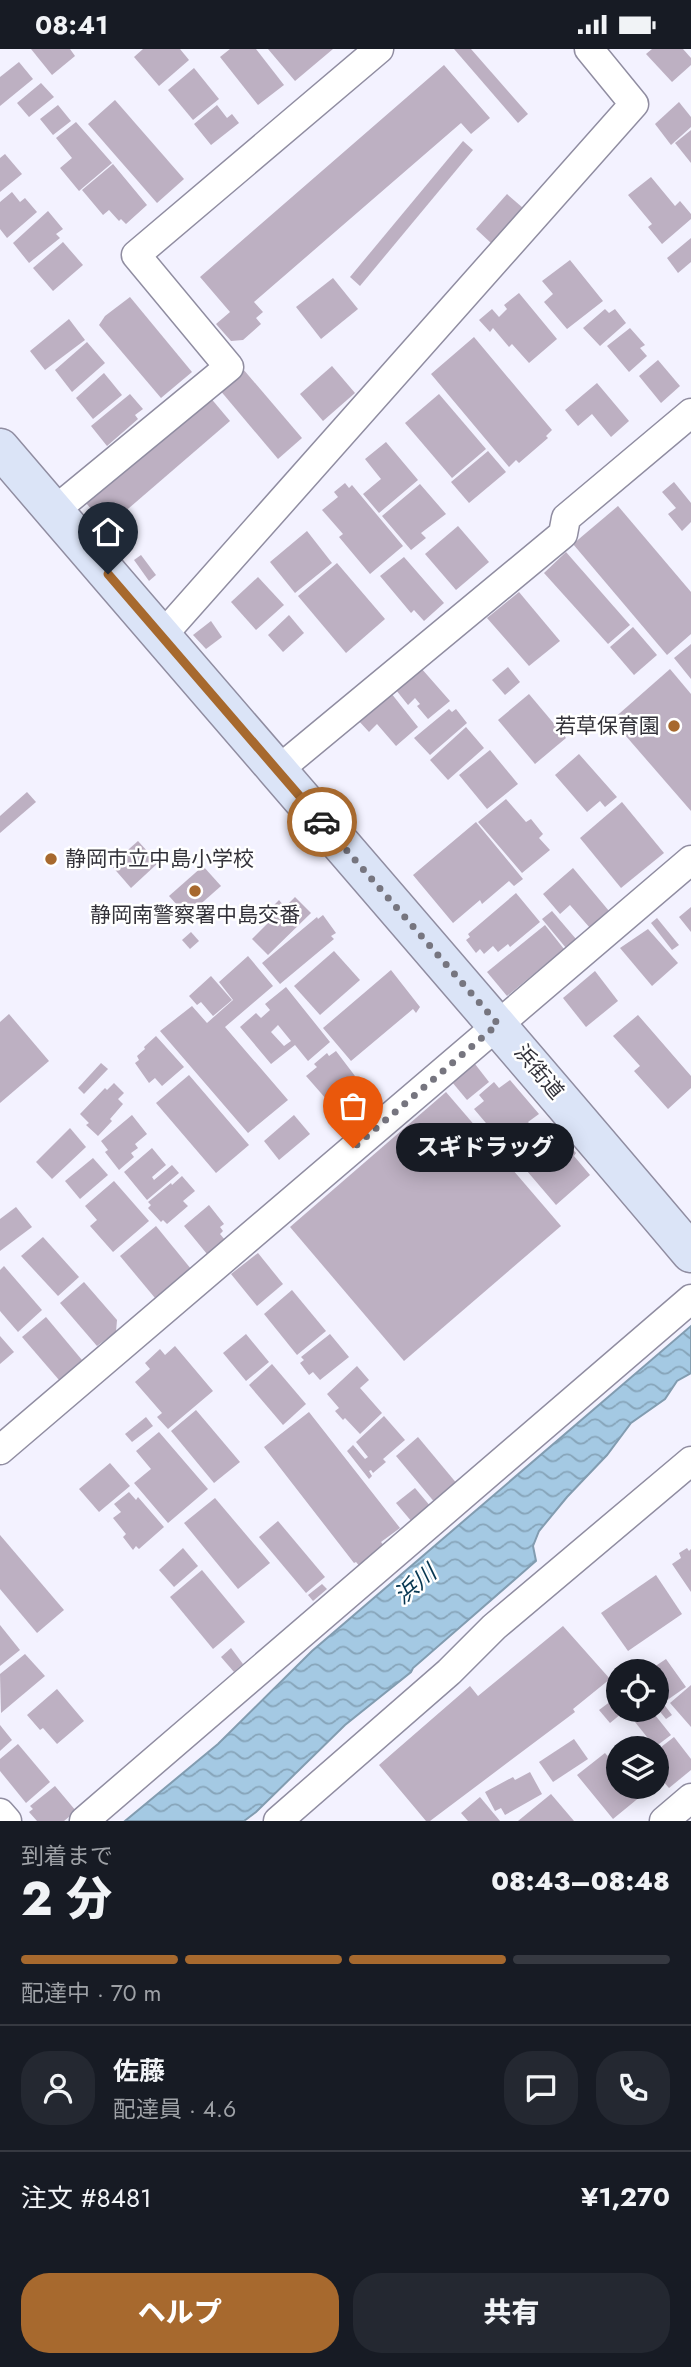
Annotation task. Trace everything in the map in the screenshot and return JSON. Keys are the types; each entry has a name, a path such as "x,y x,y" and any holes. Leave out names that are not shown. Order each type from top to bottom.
{"street":[{"path":"54,511 229,367 136,255 379,49"},
{"path":"161,637 634,104 589,49"},
{"path":"277,771 563,534 566,518 691,413"},
{"name":"浜街道","path":"0,448 498,1024 691,1253"},
{"path":"0,1450 691,860"},
{"path":"84,1821 691,1299"},
{"path":"278,1821 449,1672 494,1627 691,1461"},
{"path":"664,1821 691,1798"},
{"path":"0,1813 7,1821"}],"water":[{"name":"浜川","path":"691,1326 691,1373 677,1381 665,1399 631,1423 607,1455 567,1497 539,1531 533,1546 536,1561 411,1672 345,1725 256,1812 244,1821 125,1821 218,1744 312,1651"}],"building":[{"path":"31,49 70,49 75,56 52,75"},
{"path":"143,49 180,49 189,60 159,86 134,57"},
{"path":"230,49 256,49 284,85 258,105 220,57"},
{"path":"268,49 333,49 295,81"},
{"path":"454,49 471,49 528,114 518,123"},
{"path":"652,49 683,49 691,58 691,65 672,82 646,54"},
{"path":"19,62 33,79 0,106 0,77"},
{"path":"444,65 490,118 471,134 461,123 254,302 263,312 256,318 261,324 243,340 231,341 216,324 230,312 200,277"},
{"path":"194,68 219,99 193,120 168,90"},
{"path":"41,83 54,97 29,117 17,103"},
{"path":"115,100 184,179 157,203 88,124"},
{"path":"679,102 691,117 691,127 671,145 655,124"},
{"path":"58,105 71,121 53,135 40,119"},
{"path":"217,105 227,118 232,114 239,123 211,145 194,124"},
{"path":"76,122 112,163 79,191 60,168 72,158 56,138"},
{"path":"691,130 691,163 675,143"},
{"path":"463,141 473,150 360,286 350,277"},
{"path":"5,154 22,174 0,192 0,158"},
{"path":"113,164 147,205 126,224 121,219 119,221 109,210 103,215 82,190"},
{"path":"651,177 675,206 680,201 691,214 691,219 662,244 648,227 652,224 628,195"},
{"path":"12,192 20,202 25,198 37,212 7,238 0,229 0,202"},
{"path":"507,194 523,208 491,243 476,229"},
{"path":"48,211 63,229 56,234 60,238 29,263 13,243"},
{"path":"691,238 691,262 678,273 667,258"},
{"path":"63,242 83,265 53,291 33,268"},
{"path":"570,260 603,301 567,329 544,302 553,294 542,281"},
{"path":"333,278 358,309 321,339 296,307"},
{"path":"519,293 557,339 529,363 512,344 509,347 493,328 490,332 479,320 492,309 499,317 507,309 504,305"},
{"path":"130,297 192,372 161,398 99,325 105,316"},
{"path":"605,309 609,313 615,309 626,323 600,346 583,328"},
{"path":"69,319 85,340 45,370 30,351"},
{"path":"630,328 645,345 640,348 647,356 629,372 607,346"},
{"path":"474,337 552,430 546,436 548,438 519,463 516,460 509,467 431,374"},
{"path":"87,342 105,363 72,392 55,370"},
{"path":"658,360 680,386 661,403 639,376"},
{"path":"332,366 355,393 323,421 300,394"},
{"path":"243,369 302,438 278,459 219,389"},
{"path":"104,373 122,395 93,419 76,398"},
{"path":"597,383 629,421 611,437 592,414 578,426 565,410"},
{"path":"130,394 143,409 135,415 138,419 107,446 91,426"},
{"path":"439,394 486,449 452,478 405,423"},
{"path":"209,396 230,421 107,527 86,503"},
{"path":"386,442 418,480 379,513 363,494 381,479 365,459"},
{"path":"488,451 506,472 469,503 451,482"},
{"path":"674,482 691,503 691,522 682,531 668,514 676,508 662,492"},
{"path":"345,483 349,488 352,485 403,546 370,574 339,537 343,534 322,510 338,497 334,492"},
{"path":"420,484 446,514 421,533 426,538 411,550 382,516"},
{"path":"618,506 691,592 691,634 667,655 573,544"},
{"path":"458,526 489,562 456,590 425,554"},
{"path":"307,531 332,563 295,593 270,562"},
{"path":"566,552 630,625 608,644 544,573"},
{"path":"141,555 156,575 149,581 134,560"},
{"path":"404,557 444,603 424,621 414,610 411,613 380,576"},
{"path":"337,563 385,619 346,653 298,596"},
{"path":"258,577 284,605 256,630 231,602"},
{"path":"519,592 560,641 529,666 487,618"},
{"path":"289,615 304,633 283,652 268,635"},
{"path":"211,621 222,637 206,649 193,635"},
{"path":"633,627 657,655 634,675 610,647"},
{"path":"691,644 691,679 674,658"},
{"path":"508,667 520,682 505,695 492,680"},
{"path":"421,668 450,701 428,719 417,706 420,704 415,698 408,705 396,690"},
{"path":"670,669 691,694 691,811 612,720"},
{"path":"391,693 418,727 396,746 377,724 369,732 358,720"},
{"path":"529,694 566,738 535,764 498,720"},
{"path":"449,709 452,712 456,709 467,723 430,755 414,738"},
{"path":"466,727 484,748 448,780 430,760"},
{"path":"490,750 518,784 487,809 459,775"},
{"path":"579,754 617,797 605,807 600,801 587,812 555,775"},
{"path":"27,792 36,802 0,833 0,816"},
{"path":"506,799 526,822 531,819 543,834 539,838 550,850 522,873 478,822"},
{"path":"622,802 664,853 621,888 580,838"},
{"path":"476,822 523,879 514,886 509,881 482,904 480,900 453,923 413,875"},
{"path":"138,841 158,863 131,888 111,865"},
{"name":"静岡南警察署中島交番","path":"203,866 221,886 187,916 169,896"},
{"path":"573,868 609,911 590,928 570,905 560,914 543,894"},
{"path":"516,893 540,922 510,947 508,944 498,952 493,946 484,954 480,949 476,953 466,940 470,937 468,934"},
{"path":"295,897 311,913 268,955 252,939 274,917 267,912 279,900 285,907"},
{"path":"691,907 691,932 679,917"},
{"path":"552,911 576,939 566,948 542,919"},
{"path":"323,915 336,933 331,936 334,939 280,984 262,963 317,917 318,919"},
{"path":"657,918 679,945 672,950 651,923"},
{"path":"545,925 564,949 507,996 487,972"},
{"path":"648,929 678,963 652,986 620,948"},
{"path":"191,932 199,941 190,949 182,940"},
{"path":"334,951 360,980 320,1015 294,986"},
{"path":"248,956 273,986 225,1027 288,1100 248,1133 160,1031 192,1006 207,1023 233,1000 219,982"},
{"path":"391,970 420,1007 416,1013 413,1009 351,1061 323,1028"},
{"path":"595,971 618,1001 586,1027 563,998"},
{"path":"211,976 232,1000 213,1016 201,1002 197,1005 189,996"},
{"path":"286,987 330,1042 308,1061 295,1045 271,1064 240,1027 256,1013 261,1018 270,1010 265,1004","holes":["278,1025 291,1041 284,1046 271,1032"]},
{"path":"9,1014 49,1061 0,1103 0,1022"},
{"path":"638,1015 691,1076 691,1088 668,1109 634,1071 640,1066 613,1036"},
{"path":"156,1036 184,1067 162,1086 155,1078 149,1083 135,1063 144,1047"},
{"path":"336,1051 355,1076 350,1080 353,1084 355,1086 360,1082 381,1106 351,1131 331,1106 344,1095 339,1090 327,1100 306,1076 317,1067 314,1064 327,1053 329,1056"},
{"path":"101,1063 108,1069 84,1094 78,1088"},
{"path":"475,1064 489,1082 467,1100 452,1082"},
{"path":"189,1075 249,1145 216,1173 156,1103"},
{"path":"510,1080 539,1114 528,1122 540,1135 540,1140 554,1128 576,1153 574,1156 590,1175 556,1205 474,1109 484,1101 479,1095 494,1082 499,1088"},
{"path":"114,1083 124,1093 118,1099 123,1104 98,1136 86,1125 89,1123 80,1114 105,1088 107,1090"},
{"path":"446,1092 561,1226 404,1361 290,1227"},
{"path":"132,1115 147,1134 135,1144 138,1148 131,1153 134,1157 119,1170 105,1152 108,1150 101,1141"},
{"path":"294,1115 310,1134 279,1160 264,1141"},
{"path":"70,1128 86,1147 52,1179 36,1162"},
{"path":"152,1148 166,1165 152,1177 154,1180 172,1165 179,1173 147,1200 124,1172"},
{"path":"93,1158 108,1175 80,1199 65,1181"},
{"path":"182,1176 195,1191 183,1201 188,1206 167,1224 163,1220 161,1222 148,1208 151,1205 148,1202"},
{"path":"114,1181 149,1221 113,1252 90,1226 97,1220 85,1206"},
{"path":"209,1205 224,1224 220,1227 223,1231 220,1234 225,1240 207,1254 184,1226"},
{"path":"16,1207 32,1227 0,1251 0,1219"},
{"path":"156,1226 191,1269 155,1298 120,1256"},
{"path":"43,1237 79,1277 58,1296 21,1256"},
{"path":"258,1253 283,1284 257,1306 231,1274"},
{"path":"4,1266 42,1310 18,1332 0,1311 0,1270"},
{"path":"84,1282 117,1320 116,1332 97,1346 60,1303"},
{"path":"292,1290 326,1331 297,1355 264,1314"},
{"path":"46,1317 82,1360 59,1380 22,1337"},
{"path":"246,1334 269,1362 246,1381 223,1353"},
{"path":"330,1334 349,1357 320,1380 313,1372 309,1375 300,1363 304,1360 301,1357"},
{"path":"0,1336 14,1352 0,1364"},
{"path":"175,1346 213,1391 168,1429 157,1417 162,1413 135,1382 150,1369 145,1363 160,1349 165,1355"},
{"path":"272,1364 306,1404 283,1425 249,1385"},
{"path":"357,1366 369,1380 360,1388 382,1413 360,1434 335,1411 339,1408 327,1394"},
{"path":"196,1410 240,1462 214,1483 171,1431"},
{"path":"309,1412 400,1528 381,1542 386,1548 361,1568 354,1563 264,1447"},
{"path":"384,1416 405,1440 383,1459 386,1462 373,1473 369,1471 372,1476 369,1479 347,1451 353,1445 365,1459 368,1457 356,1442"},
{"path":"146,1417 153,1426 132,1442 125,1434"},
{"path":"159,1432 208,1489 168,1523 134,1483 151,1469 136,1451"},
{"path":"418,1437 458,1485 436,1504 396,1456"},
{"path":"110,1463 130,1486 99,1512 79,1489"},
{"path":"415,1488 431,1507 412,1522 396,1503"},
{"path":"129,1492 136,1500 138,1497 164,1527 139,1549 136,1546 133,1550 123,1537 126,1534 113,1518 121,1512 114,1504"},
{"path":"215,1498 270,1563 238,1589 184,1523"},
{"path":"278,1521 325,1577 306,1593 259,1537"},
{"path":"0,1535 64,1610 37,1633 0,1589"},
{"path":"183,1548 198,1566 174,1587 159,1570"},
{"path":"687,1548 689,1551 691,1549 691,1592 672,1564 681,1558 679,1553"},
{"path":"202,1570 245,1622 213,1649 170,1597"},
{"path":"656,1575 682,1614 628,1651 601,1613"},
{"path":"322,1584 327,1589 313,1601 308,1595"},
{"path":"0,1625 20,1650 0,1666"},
{"path":"563,1626 606,1674 606,1682 573,1709 575,1712 430,1821 426,1821 379,1765 470,1686 478,1696"},
{"path":"231,1648 243,1664 234,1672 221,1657"},
{"path":"25,1654 45,1676 1,1713 0,1674"},
{"path":"669,1663 686,1687 669,1699"},
{"path":"691,1685 691,1727 670,1703"},
{"path":"57,1689 84,1721 57,1744 27,1715"},
{"path":"606,1705 606,1718 599,1710"},
{"path":"635,1722 661,1722 671,1735 669,1736 646,1736"},
{"path":"0,1725 12,1740 0,1751"},
{"path":"674,1737 691,1759 691,1770 669,1788 669,1741"},
{"path":"574,1739 588,1759 553,1782 539,1762"},
{"path":"18,1744 50,1782 26,1803 0,1771 0,1759"},
{"path":"605,1753 606,1799 637,1799 613,1819 577,1775"},
{"path":"530,1772 542,1794 505,1815 501,1808 495,1811 485,1792 513,1777 515,1780"},
{"path":"55,1786 76,1811 64,1821 37,1821 29,1812 33,1809 30,1806"},
{"path":"551,1794 574,1821 518,1821"},
{"path":"480,1797 500,1821 468,1821 461,1813"}],"way so far":[{"path":"322,822 498,1024 353,1148"}],"place":[{"name":"若草保育園","path":"674,726"},
{"name":"静岡市立中島小学校","path":"51,859"},
{"name":"静岡南警察署中島交番","path":"195,891"},
{"name":"スギドラッグ","path":"353,1148"}],"route":[{"path":"108,574 322,822"}]}
